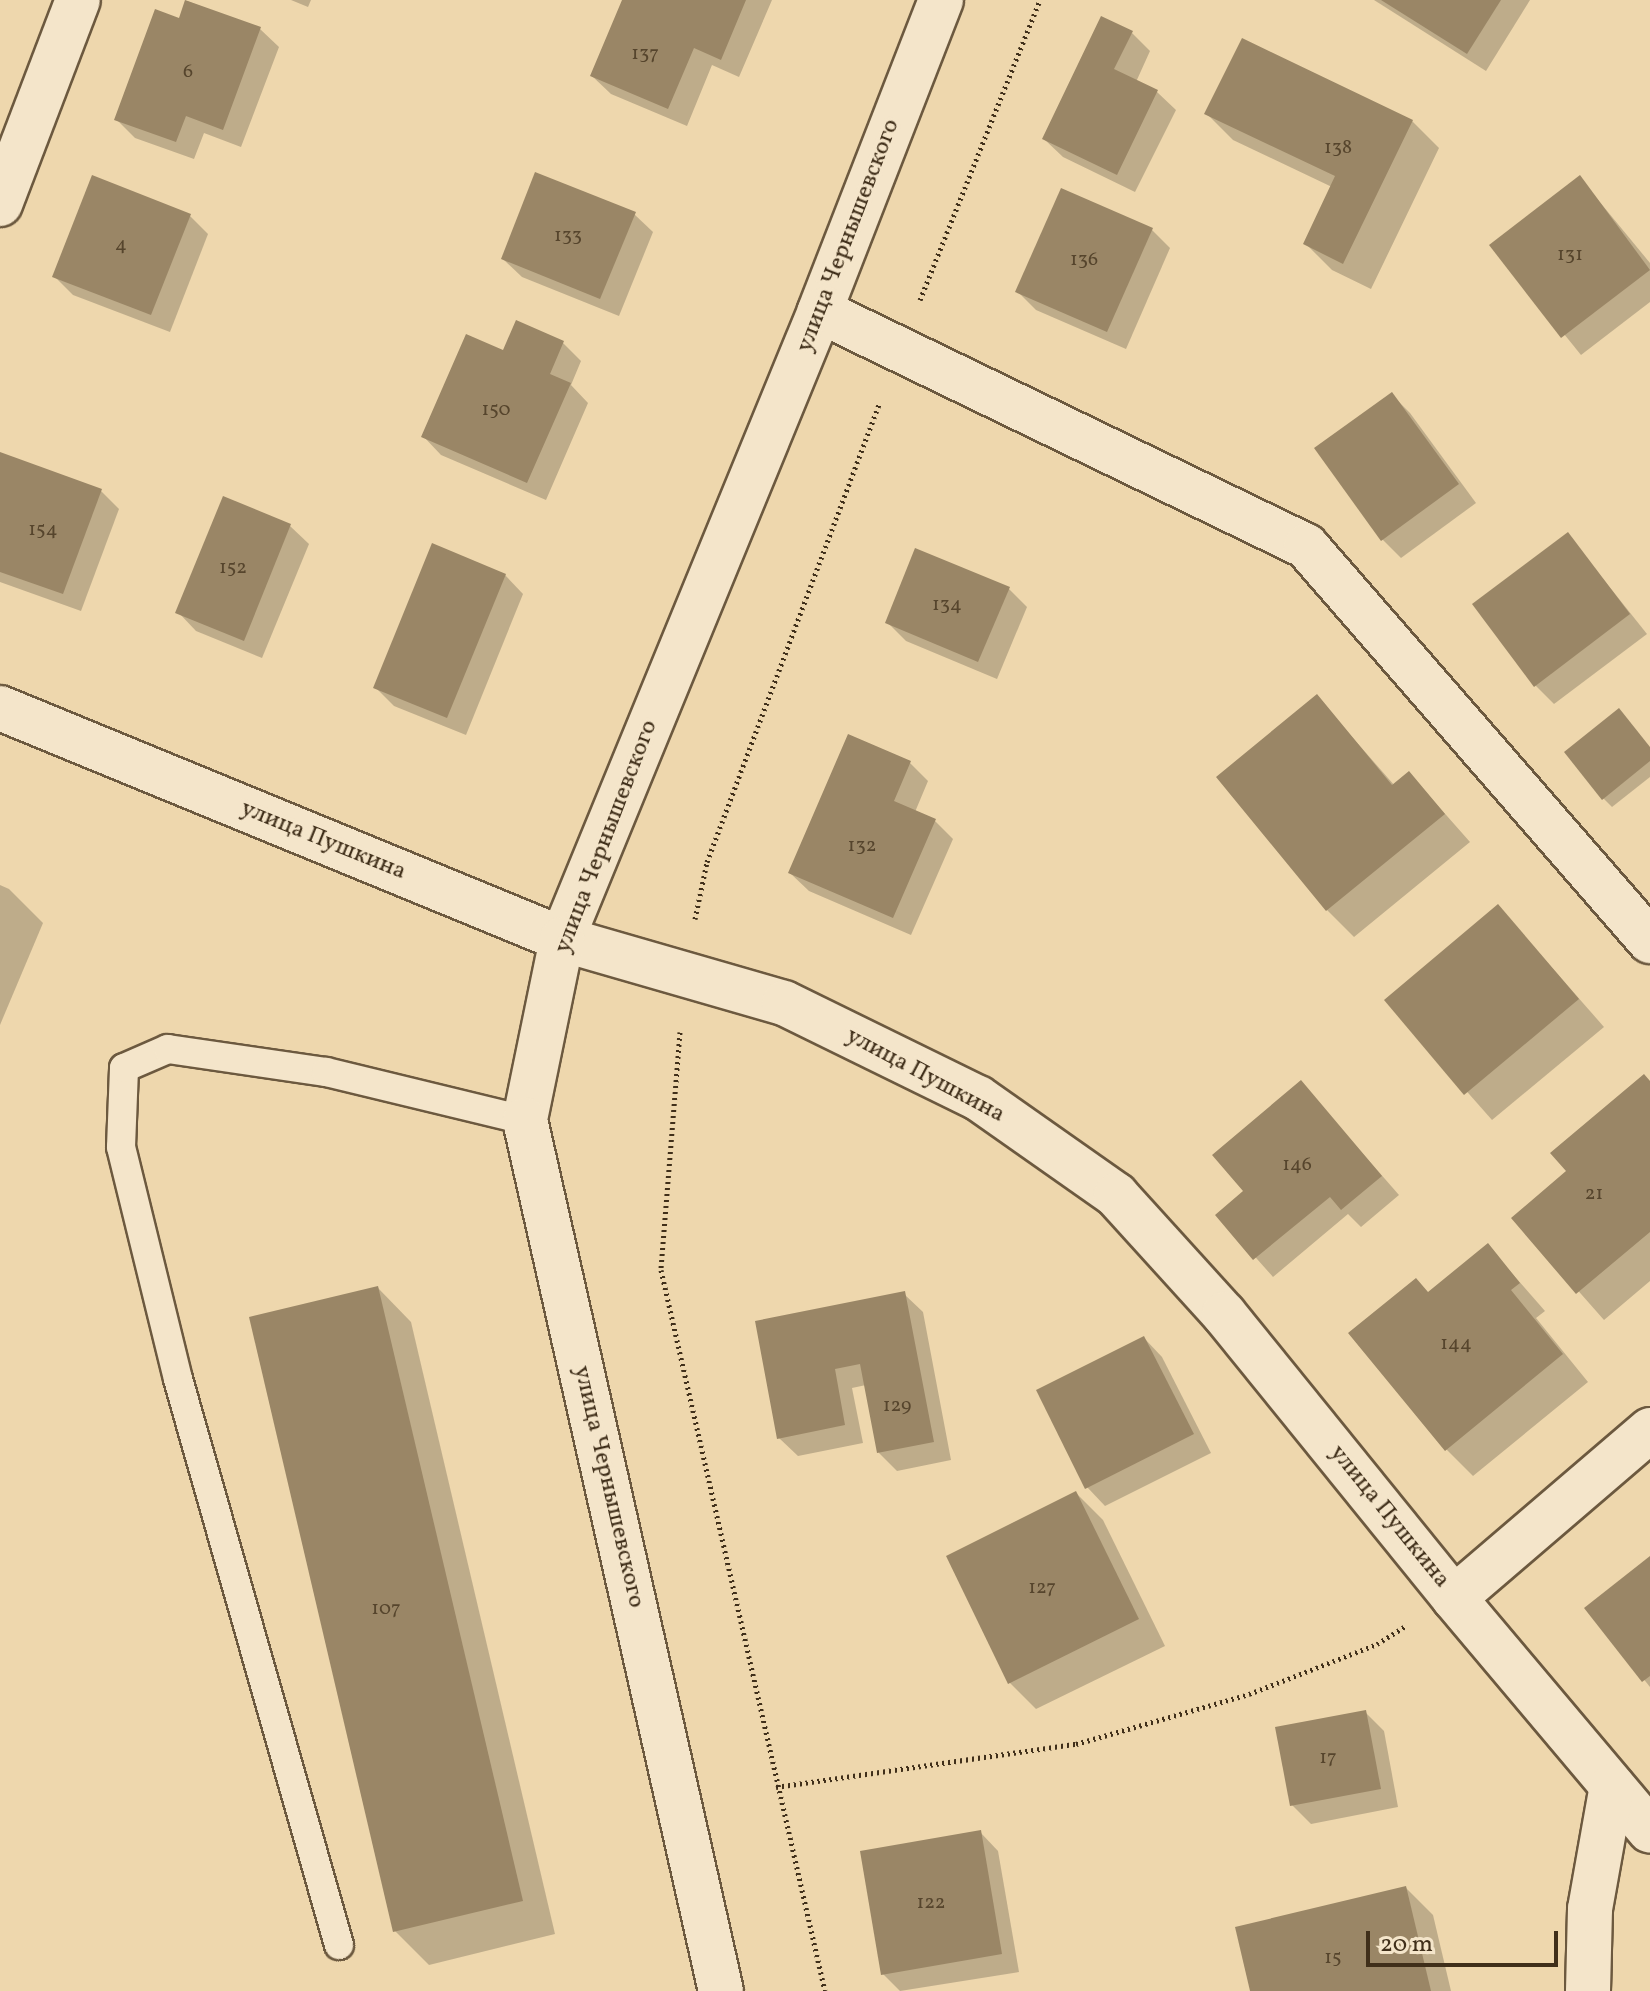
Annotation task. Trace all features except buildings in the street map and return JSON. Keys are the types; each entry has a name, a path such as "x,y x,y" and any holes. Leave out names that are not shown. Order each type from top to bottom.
{"street":[{"path":"0,204 78,0"},
{"name":"улица Чернышевского","path":"721,1991 525,1120 562,939 820,311 941,0"},
{"path":"820,311 1306,546 1650,941"},
{"name":"улица Пушкина","path":"0,708 562,939 784,1003 978,1098 1116,1195 1224,1314 1454,1598 1650,1831"},
{"path":"1454,1598 1650,1430"},
{"path":"1588,1991 1590,1909 1612,1786"}],"lane":[{"path":"339,1945 178,1379 121,1147 124,1068 168,1049 326,1072 525,1120"}],"path":[{"path":"825,1991 776,1787 661,1270 684,974 707,862 900,349 1040,0"},
{"path":"776,1787 1076,1744 1261,1690 1377,1644 1454,1598"}]}
